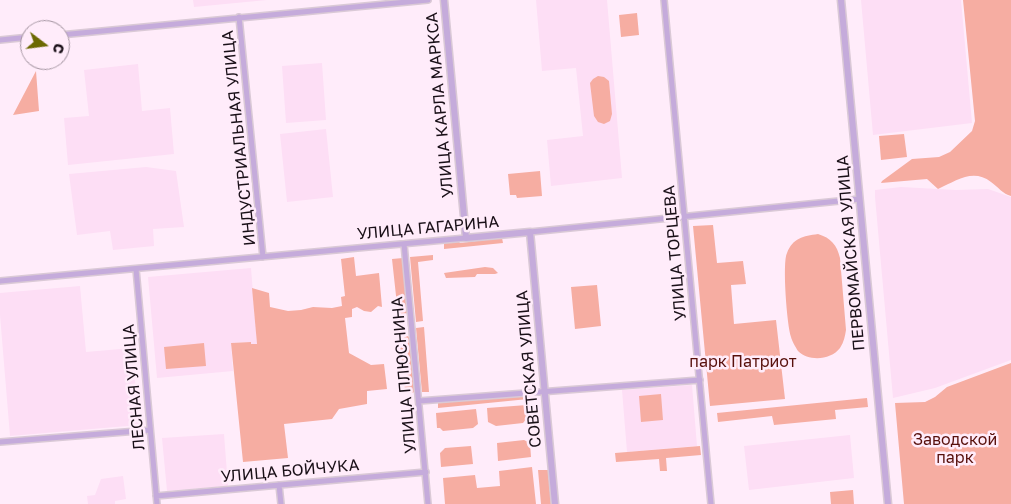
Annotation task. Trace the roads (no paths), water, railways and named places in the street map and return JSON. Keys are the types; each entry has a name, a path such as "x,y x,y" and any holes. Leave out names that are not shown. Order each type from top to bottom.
{"street":[{"path":"70,34 428,0"},
{"name":"УЛИЦА КАРЛА МАРКСА","path":"444,0 466,238"},
{"name":"УЛИЦА ТОРЦЕВА","path":"664,0 711,504"},
{"name":"ПЕРВОМАЙСКАЯ УЛИЦА","path":"841,0 888,504"},
{"name":"ИНДУСТРИАЛЬНАЯ УЛИЦА","path":"239,17 263,257"},
{"path":"0,40 20,39"},
{"name":"УЛИЦА ГАГАРИНА","path":"0,281 530,232 859,199"},
{"name":"СОВЕТСКАЯ УЛИЦА","path":"530,232 555,504"},
{"name":"УЛИЦА ПЛЮСНИНА","path":"404,244 428,504"},
{"name":"ЛЕСНАЯ УЛИЦА","path":"136,269 156,504"},
{"path":"419,401 700,380"},
{"path":"0,442 150,430"},
{"name":"УЛИЦА БОЙЧУКА","path":"156,496 426,472"},
{"path":"279,485 281,504"}],"park label":[{"name":"парк Патриот","path":"743,362"},
{"name":"Заводской парк","path":"955,449"}]}
